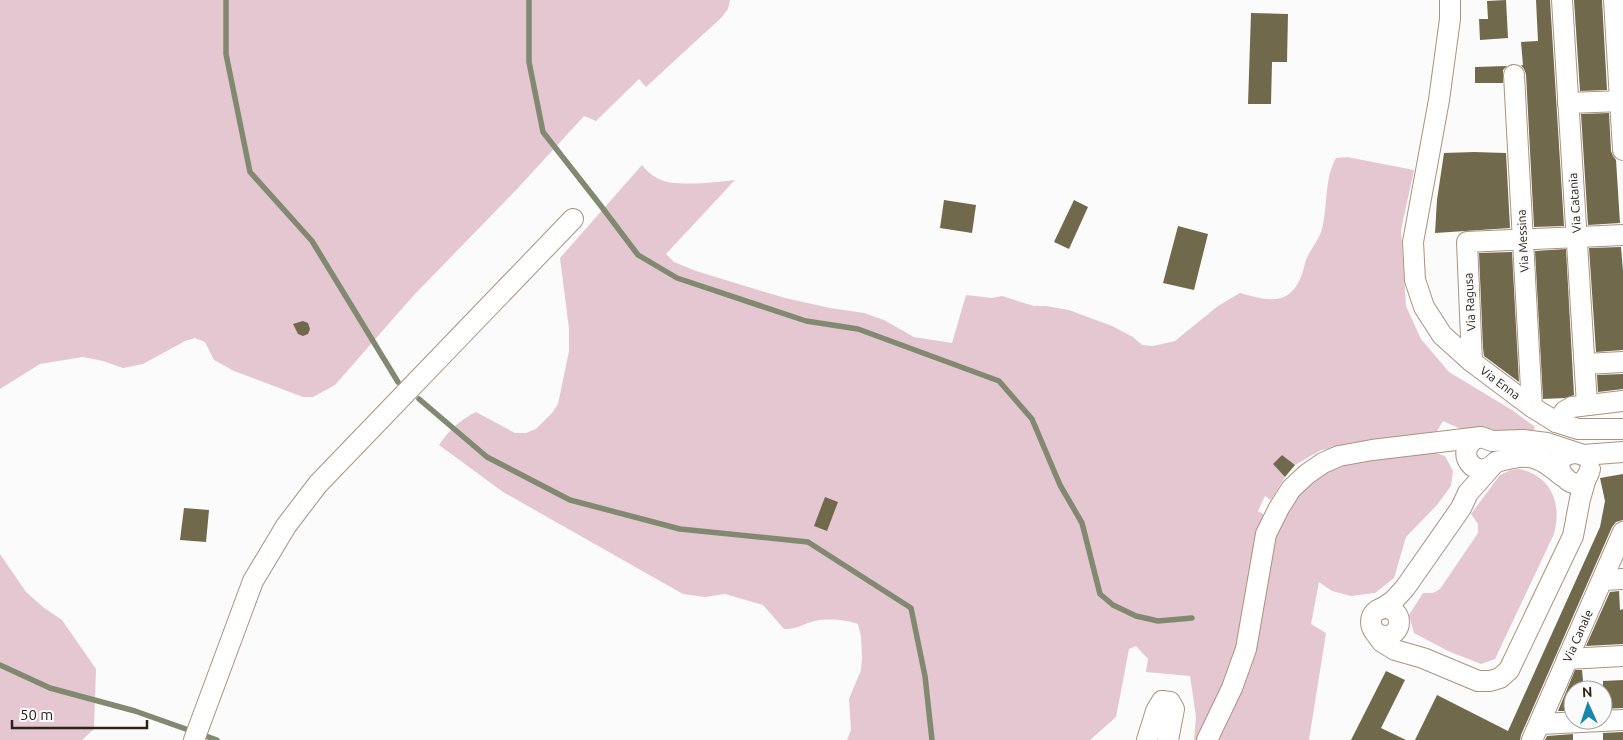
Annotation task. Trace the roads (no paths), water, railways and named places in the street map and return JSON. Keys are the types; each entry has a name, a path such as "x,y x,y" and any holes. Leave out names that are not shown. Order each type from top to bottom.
{"street":[{"name":"Via Enna","path":"1450,0 1450,19 1439,100 1413,242 1415,280 1424,307 1442,335 1472,362 1532,407 1556,422 1578,428 1623,430"},
{"name":"Via Catania","path":"1562,0 1587,405"},
{"path":"1614,0 1623,150"},
{"name":"Via Messina","path":"1514,75 1532,407"},
{"path":"1568,103 1621,101"},
{"path":"194,740 253,580 292,519 318,484 572,219"},
{"path":"1523,239 1623,235"},
{"name":"Via Ragusa","path":"1472,362 1467,242 1523,239"},
{"path":"1585,364 1623,362"},
{"path":"1556,422 1564,411 1572,407 1623,402"},
{"path":"1468,493 1470,476 1468,446 1485,440"},
{"path":"1392,618 1405,588 1461,508 1468,493 1494,464 1498,450 1485,440"},
{"path":"1207,740 1232,688 1246,649 1266,534 1291,489 1307,474 1323,463 1340,456 1372,450 1485,440 1523,440 1547,443 1577,469 1580,499 1573,536 1509,670 1500,678 1490,681 1478,681 1423,658 1395,650 1382,642 1374,631 1371,618 1376,611 1392,618 1406,641 1423,658"},
{"path":"1433,444 1446,446 1480,469 1523,455 1534,457 1547,463 1577,469 1604,464 1623,456"},
{"path":"1577,469 1623,452"},
{"name":"Via Canale","path":"1536,732 1623,532"},
{"path":"1603,580 1623,579"},
{"path":"1568,659 1623,656"},
{"path":"1148,740 1156,710 1162,701 1170,702 1174,709 1168,740"},
{"path":"1536,732 1623,720"}],"waterway":[{"path":"226,0 226,54 250,172 312,241 398,382"},
{"path":"529,0 529,62 543,132 638,255 677,278 806,321 858,329 999,381 1032,419 1060,485 1082,523 1100,594 1113,605 1136,616 1158,621 1192,618"},
{"path":"419,399 487,457 570,500 680,529 808,542 911,608 925,676 932,740"},
{"path":"0,665 50,688 135,711 217,740"}]}
